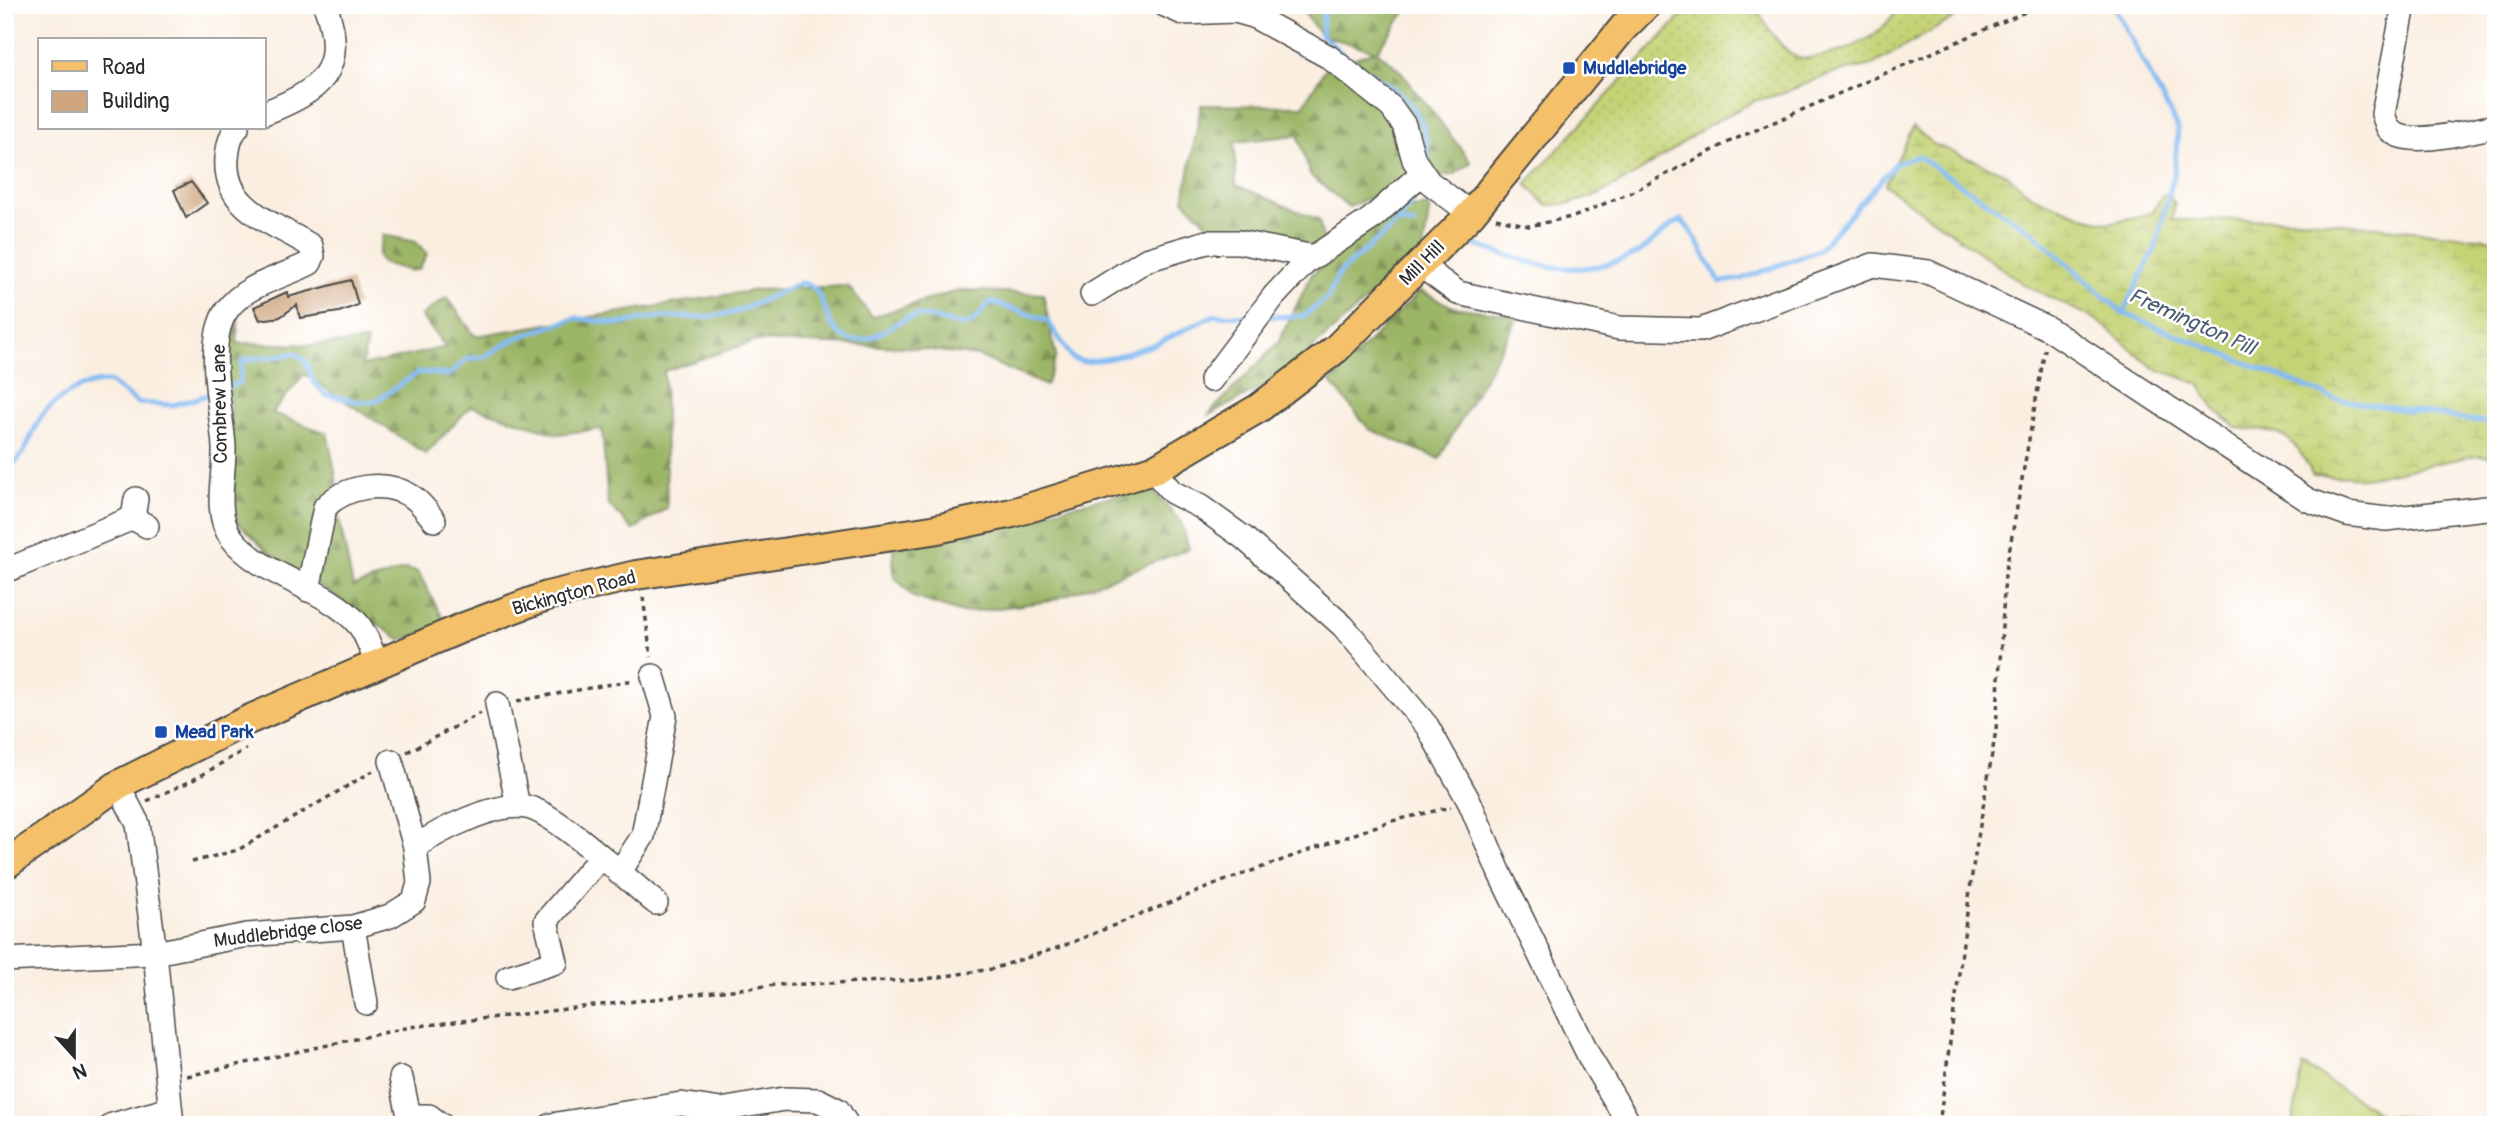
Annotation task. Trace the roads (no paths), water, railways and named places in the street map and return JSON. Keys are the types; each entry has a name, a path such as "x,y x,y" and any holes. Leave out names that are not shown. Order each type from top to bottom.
{"main road":[{"name":"Mill Hill","path":"1153,470 1259,408 1325,358 1471,214 1623,28 1646,5"},
{"name":"Bickington Road","path":"5,865 124,797 248,720 377,663 547,596 636,575 932,530 1012,513 1153,470"}],"street":[{"path":"266,112 303,96 318,86 330,71 334,44 325,5"},
{"path":"1165,5 1184,13 1235,11 1253,16 1329,57 1391,107 1404,125 1414,160 1429,182 1471,214"},
{"path":"2404,5 2383,114 2389,129 2400,136 2418,140 2496,126"},
{"name":"Combrew Lane","path":"236,130 228,147 226,174 235,196 246,208 311,246 313,256 310,263 276,276 247,292 227,310 220,327 216,362 217,400 224,447 221,486 224,521 230,536 256,558 359,625 377,663"},
{"path":"1211,380 1274,296 1314,257 1371,219 1423,173"},
{"path":"1092,294 1146,260 1213,242 1267,245 1314,257"},
{"path":"1420,265 1458,293 1619,328 1701,330 1873,265 1928,272 2049,329 2308,500 2347,514 2386,519 2496,507"},
{"path":"1153,470 1172,492 1201,507 1244,538 1343,626 1427,726 1470,803 1500,874 1591,1060 1630,1125"},
{"path":"308,590 325,507 346,491 377,486 400,490 414,497 434,520"},
{"path":"5,571 139,514"},
{"path":"619,873 643,836 665,716 653,676"},
{"path":"497,704 518,807"},
{"path":"391,761 415,847 446,827 518,807 541,811 656,902"},
{"path":"112,1125 171,1117 155,953 138,824 124,797"},
{"name":"Muddlebridge close","path":"5,960 155,953 247,935 353,927 390,916 414,901 419,883 415,847"},
{"path":"508,977 556,962 546,921 600,858"},
{"name":"Muddlebridge close","path":"353,927 366,1003"},
{"path":"401,1078 409,1116 429,1116 441,1125"},
{"path":"566,1124 681,1104 721,1110 784,1100 818,1100 838,1110 847,1125"}],"waterway":[{"path":"1324,5 1321,35 1406,100 1422,124 1428,158"},
{"path":"2113,5 2178,128 2174,175 2155,249 2123,313"},
{"name":"Fremington Pill","path":"1463,241 1529,262 1572,268 1593,267 1616,262 1639,252 1681,220 1693,234 1721,282 1742,279 1819,250 1896,163 1918,156 2032,232 2123,313 2335,399 2496,424"},
{"path":"1398,222 1413,201"},
{"path":"1267,317 1304,316 1328,297 1339,273 1398,222 1414,225"},
{"path":"224,389 240,382 242,361 294,353 305,360 314,383 326,395 361,402 376,401 419,372 449,375 467,359 484,357 516,338 576,318 620,324 654,317 707,317 737,312 800,283 815,290 832,325 845,338 864,340 916,316 969,324 991,302 1047,320 1073,359 1085,362 1111,358 1156,344 1214,315 1250,316"},
{"path":"5,469 19,459 48,409 81,387 109,382 138,403 173,405 212,394"}],"place":[{"name":"Muddlebridge","path":"1569,68"},
{"name":"Mead Park","path":"161,732"}]}
